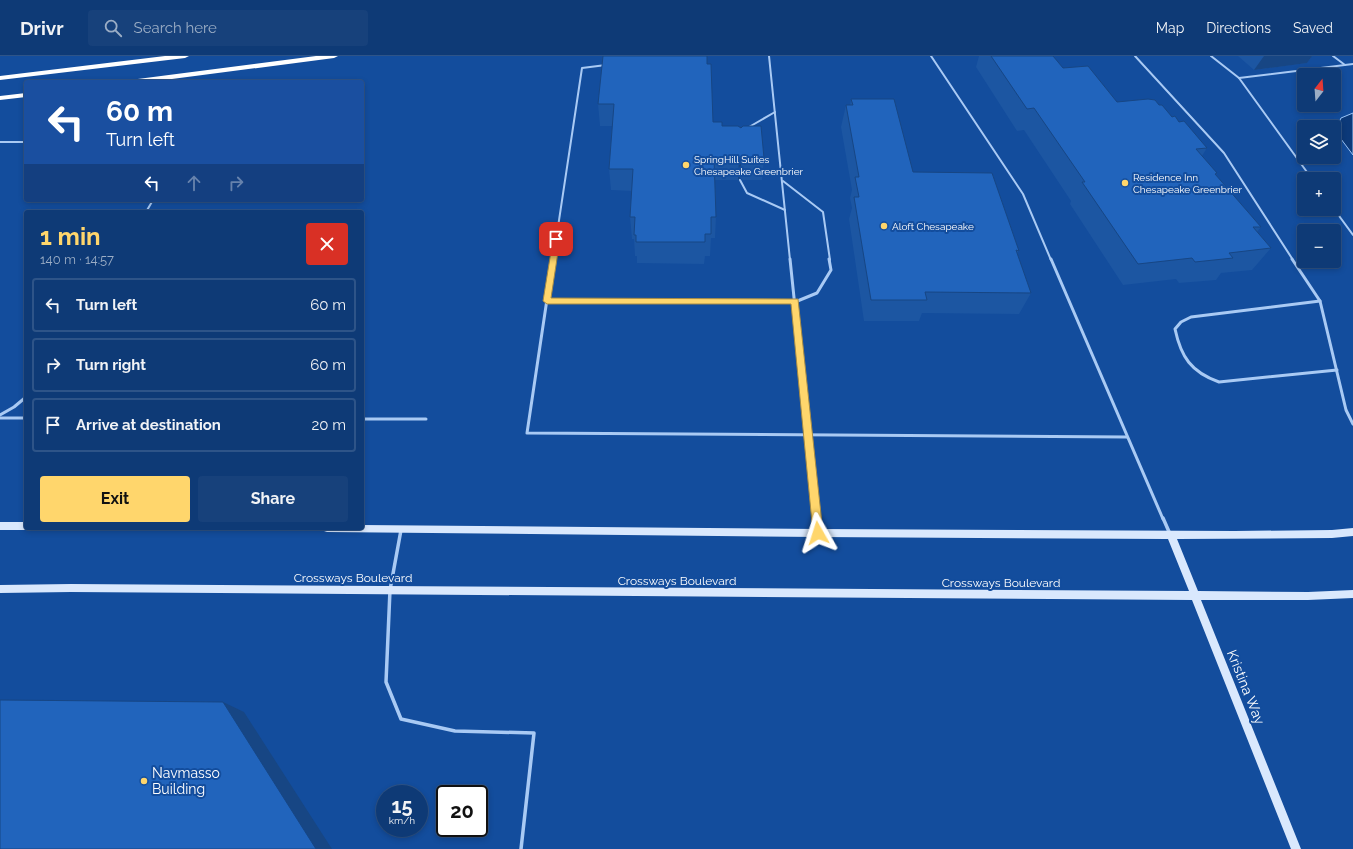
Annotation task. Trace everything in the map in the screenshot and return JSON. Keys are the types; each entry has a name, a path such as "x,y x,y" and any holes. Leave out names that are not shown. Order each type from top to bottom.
{"highway":[{"path":"0,78 184,56"},
{"path":"146,80 334,56"},
{"path":"0,98 24,95"}],"street":[{"path":"0,526 24,526"},
{"path":"364,528 1171,535 1332,534 1353,532"},
{"name":"Kristina Way","path":"1171,535 1296,849"},
{"name":"Crossways Boulevard","path":"0,589 390,590 1195,596 1308,596 1353,594"}],"lane":[{"path":"769,56 818,533"},
{"path":"931,56 1023,194 1127,437 1171,535"},
{"path":"1135,56 1224,153 1320,301 1346,410 1353,424"},
{"path":"1211,56 1240,78 1307,172"},
{"path":"1333,56 1345,65"},
{"path":"611,64 582,68 527,433 1127,437"},
{"path":"1240,78 1353,64"},
{"path":"747,128 775,112"},
{"path":"0,142 24,142"},
{"path":"740,180 747,192 785,210"},
{"path":"547,301 795,302 817,293 831,270 823,212 782,181"},
{"path":"1339,216 1353,236"},
{"path":"1320,301 1191,317 1182,322 1175,329 1178,346 1189,365 1205,377 1219,382 1336,370"},
{"path":"0,415 14,407 24,399"},
{"path":"0,418 24,418"},
{"path":"364,419 426,419"},
{"path":"401,528 390,590 386,682 401,719 455,731 534,734 521,849"}],"water":[{"path":"1353,113 1353,155 1341,139 1341,118"}],"building":[{"name":"SpringHill Suites Chesapeake Greenbrier","path":"603,56 707,56 707,64 711,64 713,122 722,122 722,126 738,126 741,128 743,126 761,126 764,158 745,158 742,156 739,158 714,158 716,217 711,217 711,234 705,234 705,242 636,242 636,235 634,235 635,217 630,217 633,169 609,169 614,104 598,104"},
{"name":"Residence Inn Chesapeake Greenbrier","path":"991,56 1053,56 1063,68 1088,66 1117,102 1148,99 1155,100 1159,105 1162,105 1172,117 1175,116 1179,122 1184,121 1207,148 1196,149 1217,173 1215,174 1261,227 1253,227 1271,248 1229,253 1233,258 1195,262 1192,258 1138,264 1082,182 1085,182 1034,108 1027,109"},
{"name":"Aloft Chesapeake","path":"851,99 894,99 913,172 992,173 1019,251 1016,250 1031,293 925,292 927,300 871,300 854,197 859,197 855,177 859,177 846,105 853,105"},
{"name":"Navmasso Building","path":"0,700 223,702 316,849 0,849"}],"place":[{"name":"SpringHill Suites Chesapeake Greenbrier","path":"686,165"},
{"name":"Residence Inn Chesapeake Greenbrier","path":"1125,183"},
{"name":"Aloft Chesapeake","path":"884,226"},
{"name":"Navmasso Building","path":"144,781"}],"route":[{"path":"556,239 547,301 795,302 818,533"}]}
